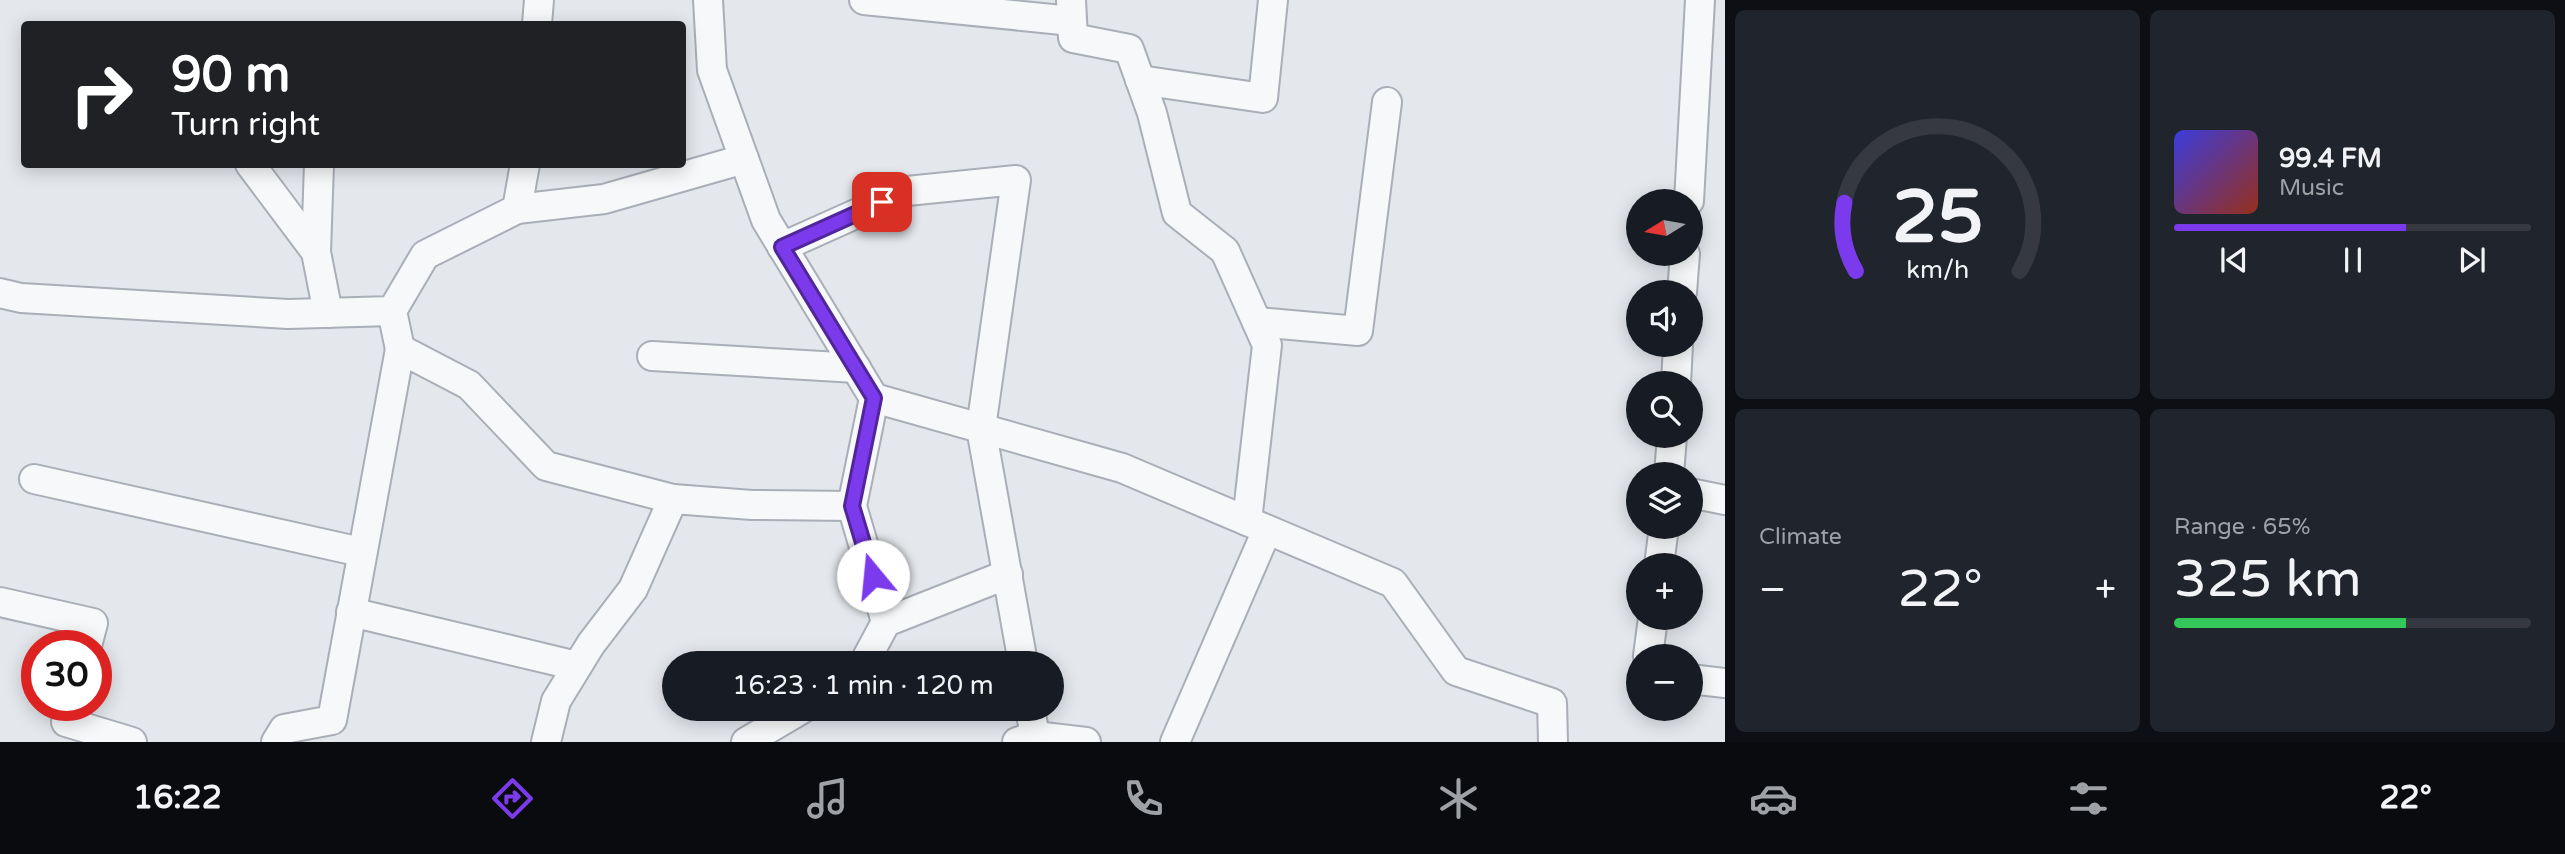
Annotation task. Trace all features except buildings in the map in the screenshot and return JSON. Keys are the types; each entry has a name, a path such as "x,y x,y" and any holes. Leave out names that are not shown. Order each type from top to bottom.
{"street":[{"path":"537,21 538,0"},
{"path":"708,0 712,70 766,220 874,398 852,506 886,622"},
{"path":"864,0 1072,11 1073,38 1129,49 1152,113 1177,213 1225,251 1267,345 1257,526 1175,742"},
{"path":"1140,80 1263,98 1273,0"},
{"path":"1690,189 1700,0"},
{"path":"1257,322 1358,331 1387,102"},
{"path":"276,742 284,729 332,720 400,349 393,311 425,255 517,209 604,199 744,159"},
{"path":"253,168 316,252"},
{"path":"319,168 316,252 328,313"},
{"path":"517,209 524,168"},
{"path":"782,247 907,191 1016,180 981,428 1021,651"},
{"path":"0,293 21,298 288,314 393,311"},
{"path":"400,349 469,385 546,466 673,499 752,505 852,506"},
{"path":"652,356 856,368"},
{"path":"874,398 1122,468 1393,583 1456,671 1552,703 1553,742"},
{"path":"34,479 361,552"},
{"path":"1703,496 1725,500"},
{"path":"546,742 556,701 577,666 634,589 673,499"},
{"path":"870,651 886,622 1008,574"},
{"path":"0,602 93,623 91,630"},
{"path":"351,612 577,666"},
{"path":"1703,680 1725,683"},
{"path":"66,721 123,741"},
{"path":"746,742 782,721"},
{"path":"1027,729 1086,742"}],"route":[{"path":"873,576 852,506 874,398 782,247 882,202"}]}
